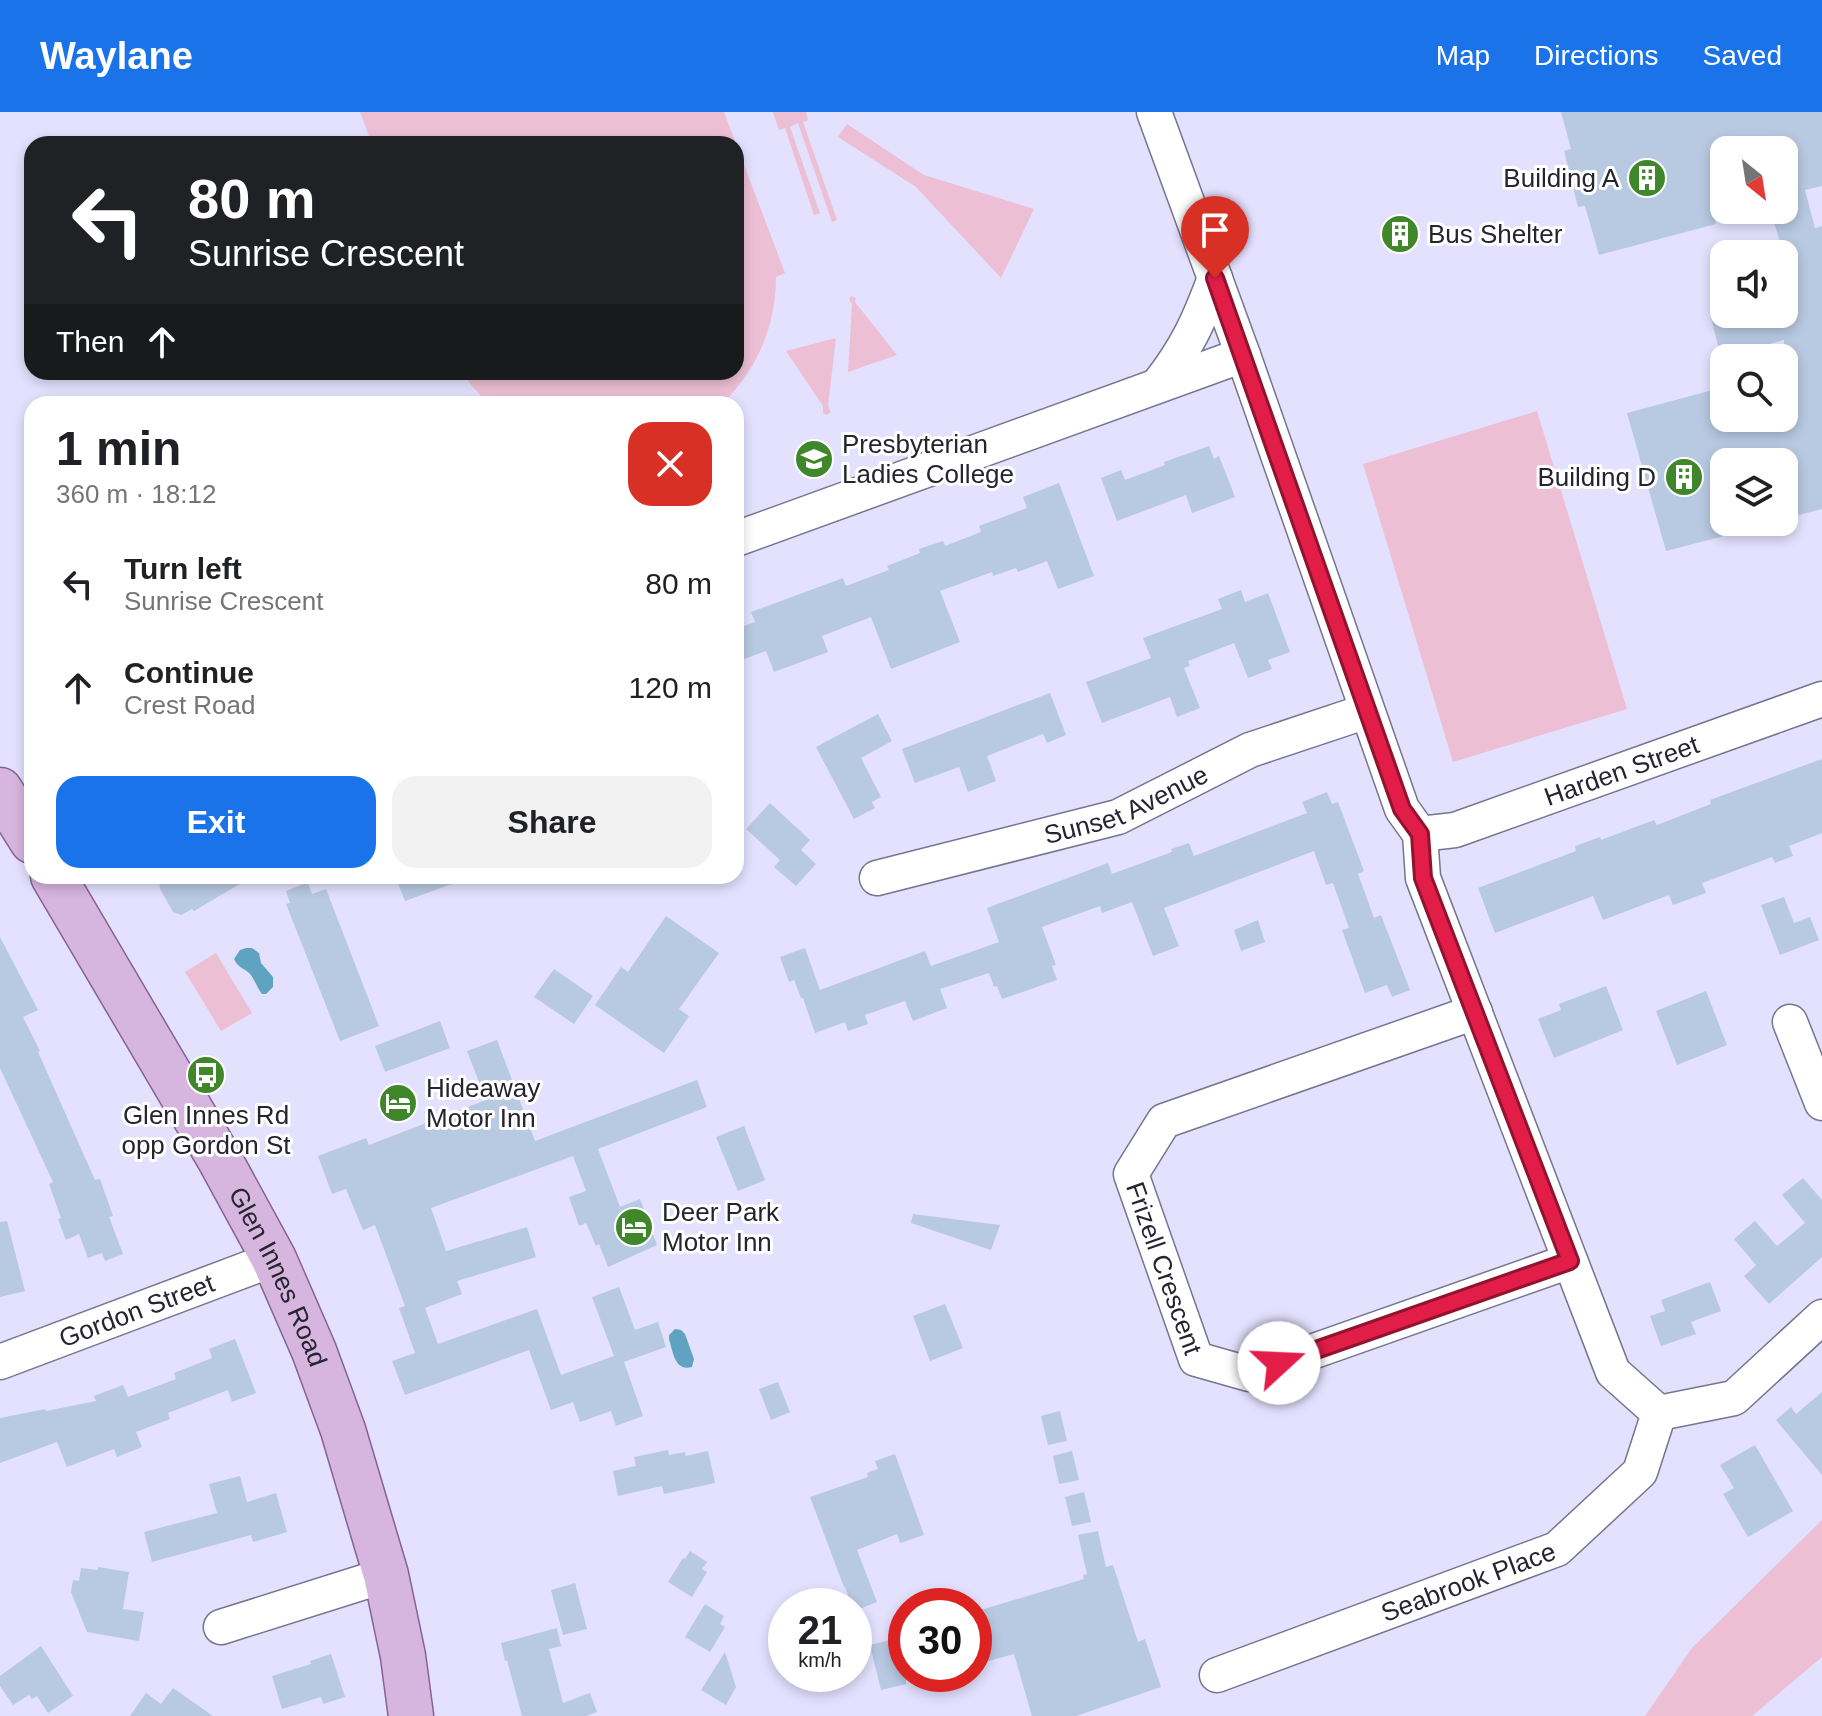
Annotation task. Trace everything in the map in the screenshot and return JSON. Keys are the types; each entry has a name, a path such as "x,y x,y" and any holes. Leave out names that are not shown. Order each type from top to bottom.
{"main road":[{"name":"Glen Innes Road","path":"58,884 219,1158 274,1259 314,1351 343,1430 386,1575 403,1656 411,1716"}],"street":[{"path":"1154,112 1402,809 1420,834 1423,878 1613,1372 1659,1413 1734,1398 1822,1317"},
{"path":"1158,385 1180,357 1215,278"},
{"path":"744,536 1243,355"},
{"name":"Harden Street","path":"1420,834 1455,830 1822,699"},
{"name":"Sunset Avenue","path":"877,878 1118,817 1250,750 1367,711"},
{"name":"Frizell Crescent","path":"1475,1012 1164,1121 1131,1174 1196,1359 1249,1374 1570,1261"},
{"path":"1790,1022 1822,1103"},
{"name":"Gordon Street","path":"0,1362 274,1259"},
{"name":"Seabrook Place","path":"1217,1675 1557,1549 1640,1472 1659,1413"},
{"path":"221,1627 386,1575"}],"shaded area":[{"path":"360,112 724,112 733,136 369,136"},
{"path":"773,112 806,112 808,120 803,122 837,220 832,222 798,123 790,127 820,213 814,215 785,128 779,130"},
{"path":"847,124 924,175 1034,209 1001,278 916,187 838,137"},
{"path":"744,165 785,273 776,277 768,330 745,377"},
{"path":"851,296 856,298 855,302 897,355 848,372 852,304 849,299"},
{"path":"836,338 828,406 831,412 827,415 786,351"},
{"path":"468,380 743,380 729,396 481,396"},
{"path":"1537,411 1627,709 1453,762 1363,464"},
{"path":"216,953 252,1013 221,1031 185,972"},
{"path":"1822,1520 1822,1657 1752,1716 1645,1716 1692,1648"}],"water":[{"path":"246,948 259,953 261,963 273,977 273,987 266,994 262,994 250,974 234,959 240,950"},
{"path":"675,1329 685,1334 694,1359 692,1367 682,1367 676,1360 669,1339"}],"building":[{"path":"1561,112 1822,112 1822,186 1805,190 1815,228 1822,226 1822,509 1798,515 1798,448 1710,448 1710,536 1724,536 1666,551 1627,413 1710,391 1710,432 1798,432 1798,344 1784,344 1784,340 1769,344 1718,344 1714,328 1798,328 1798,240 1780,240 1774,224 1798,224 1798,136 1710,136 1710,224 1716,224 1599,255 1585,206 1578,207 1564,151 1571,149"},
{"path":"1209,446 1214,459 1219,456 1235,497 1192,513 1186,495 1117,521 1101,478 1121,470 1125,480"},
{"path":"1059,483 1094,576 1058,589 1047,561 1018,572 1016,568 993,576 992,572 940,591 960,642 891,669 871,617 822,636 828,652 774,672 766,651 744,659 744,626 755,622 751,612 843,578 846,586 889,570 887,566 920,553 919,549 943,541 945,546 981,532 979,526 1027,508 1023,497"},
{"path":"1241,590 1245,602 1268,593 1290,652 1268,660 1272,669 1248,678 1234,643 1188,661 1190,666 1184,668 1200,708 1177,717 1170,697 1102,723 1086,682 1151,658 1143,638 1222,609 1218,599"},
{"path":"1050,693 1066,735 1047,743 1043,734 987,756 996,781 968,792 959,767 915,783 902,749"},
{"path":"878,714 892,741 861,758 881,797 872,802 875,808 854,819 816,747"},
{"path":"1822,759 1822,833 1789,846 1793,856 1775,863 1772,857 1702,883 1706,893 1673,905 1669,895 1603,920 1593,896 1495,933 1478,888 1576,851 1575,846 1600,837 1601,840 1654,820 1657,825 1711,804 1710,800"},
{"path":"1327,792 1332,804 1338,802 1364,871 1358,874 1374,918 1381,915 1410,990 1392,997 1387,985 1365,993 1342,930 1349,928 1333,883 1326,885 1314,851 1164,908 1179,946 1153,956 1132,902 1102,913 1100,906 1042,927 1056,965 1052,966 1057,980 1002,999 989,973 940,989 947,1008 913,1021 905,1001 865,1015 868,1024 848,1031 845,1022 815,1033 803,998 794,980 789,982 780,957 805,948 820,990 925,951 931,966 999,942 987,908 1108,863 1112,874 1189,843 1194,856 1307,813 1302,802"},
{"path":"770,803 810,840 801,850 816,864 796,886 774,867 780,860 746,829"},
{"path":"159,884 240,884 194,911 192,909 181,915 173,912"},
{"path":"303,884 309,884 312,894 326,889 379,1026 340,1041 286,904 290,903 286,891"},
{"path":"398,884 452,884 405,901"},
{"path":"1784,897 1794,923 1810,917 1819,940 1780,955 1761,905"},
{"path":"666,916 719,953 679,1009 689,1016 664,1053 595,1005 621,967 628,972"},
{"path":"1258,920 1265,942 1241,951 1234,930"},
{"path":"0,937 38,1010 23,1017 95,1180 100,1179 113,1216 109,1217 123,1254 105,1261 102,1253 88,1258 79,1234 66,1240 49,1184 53,1182 0,1068"},
{"path":"554,969 593,996 574,1024 534,997"},
{"path":"1606,986 1623,1030 1554,1058 1538,1019 1561,1010 1559,1004"},
{"path":"1706,991 1727,1045 1677,1065 1656,1011"},
{"path":"440,1021 450,1048 385,1072 375,1046"},
{"path":"497,1040 535,1141 697,1080 707,1107 598,1149 620,1207 640,1199 657,1245 608,1267 586,1223 579,1226 569,1197 586,1191 573,1156 431,1208 446,1251 527,1227 536,1257 457,1281 462,1294 425,1308 438,1344 537,1309 561,1375 614,1356 592,1297 619,1287 635,1330 658,1322 666,1347 624,1362 643,1416 616,1426 611,1411 580,1422 573,1402 551,1410 529,1350 405,1395 392,1361 415,1353 399,1308 405,1306 375,1225 363,1230 346,1189 332,1194 318,1156 366,1138 369,1145 486,1100 467,1051"},
{"path":"744,1126 765,1180 738,1191 716,1137"},
{"path":"1803,1178 1822,1200 1822,1257 1769,1304 1744,1276 1756,1265 1734,1239 1755,1221 1777,1246 1805,1223 1782,1195"},
{"path":"913,1214 1000,1225 991,1250 911,1223"},
{"path":"7,1221 25,1291 0,1297 0,1222"},
{"path":"1710,1282 1721,1311 1691,1322 1696,1334 1661,1346 1650,1316 1665,1311 1661,1300"},
{"path":"945,1304 963,1348 930,1361 913,1316"},
{"path":"235,1339 256,1393 232,1402 228,1390 168,1413 170,1419 136,1432 142,1447 117,1457 114,1449 67,1467 57,1442 0,1463 0,1418 96,1401 94,1396 123,1385 128,1397 176,1379 174,1373 212,1358 209,1349"},
{"path":"778,1382 790,1412 771,1420 759,1389"},
{"path":"1822,1392 1822,1475 1776,1420 1791,1407 1796,1414"},
{"path":"1060,1411 1067,1441 1048,1445 1041,1416"},
{"path":"1755,1445 1793,1511 1748,1537 1723,1494 1734,1488 1720,1465"},
{"path":"668,1450 669,1455 685,1452 686,1456 708,1451 715,1483 664,1494 662,1486 618,1496 613,1471 636,1466 634,1457"},
{"path":"1072,1451 1079,1480 1059,1484 1053,1456"},
{"path":"895,1454 924,1535 900,1543 897,1534 857,1550 872,1588 845,1588 810,1497 868,1477 867,1473 878,1469 875,1461"},
{"path":"240,1476 247,1502 276,1493 287,1532 253,1542 251,1535 152,1562 144,1532 217,1513 209,1484"},
{"path":"1084,1492 1091,1522 1072,1526 1065,1497"},
{"path":"1098,1531 1106,1567 1113,1565 1138,1642 1145,1639 1161,1687 1076,1716 1032,1716 1014,1654 992,1660 992,1607 1084,1579 1083,1575 1087,1574 1078,1535"},
{"path":"690,1551 707,1562 702,1569 707,1572 692,1597 668,1582"},
{"path":"98,1567 129,1572 123,1609 144,1612 139,1641 87,1632 71,1592 73,1580 79,1581 81,1568 98,1570"},
{"path":"575,1583 587,1629 563,1635 551,1590"},
{"path":"705,1604 724,1616 720,1624 725,1627 710,1652 685,1637"},
{"path":"557,1628 561,1646 549,1649 563,1703 590,1693 597,1712 586,1716 522,1716 501,1643"},
{"path":"888,1640 888,1688 881,1690 872,1644"},
{"path":"41,1646 73,1696 48,1713 37,1696 32,1699 29,1695 13,1705 0,1686 0,1676"},
{"path":"725,1652 736,1687 726,1705 701,1690"},
{"path":"331,1654 345,1697 323,1704 321,1697 282,1709 272,1676"},
{"path":"173,1688 213,1716 130,1716 146,1693 161,1704"}],"place":[{"name":"Building A","path":"1647,178"},
{"name":"Bus Shelter","path":"1400,234"},
{"name":"Presbyterian Ladies College","path":"814,459"},
{"name":"Building D","path":"1684,477"},
{"name":"Glen Innes Rd opp Gordon St","path":"206,1075"},
{"name":"Hideaway Motor Inn","path":"398,1103"},
{"name":"Deer Park Motor Inn","path":"634,1227"}],"route":[{"path":"1215,278 1402,809 1420,834 1423,878 1570,1261 1279,1363"}]}
